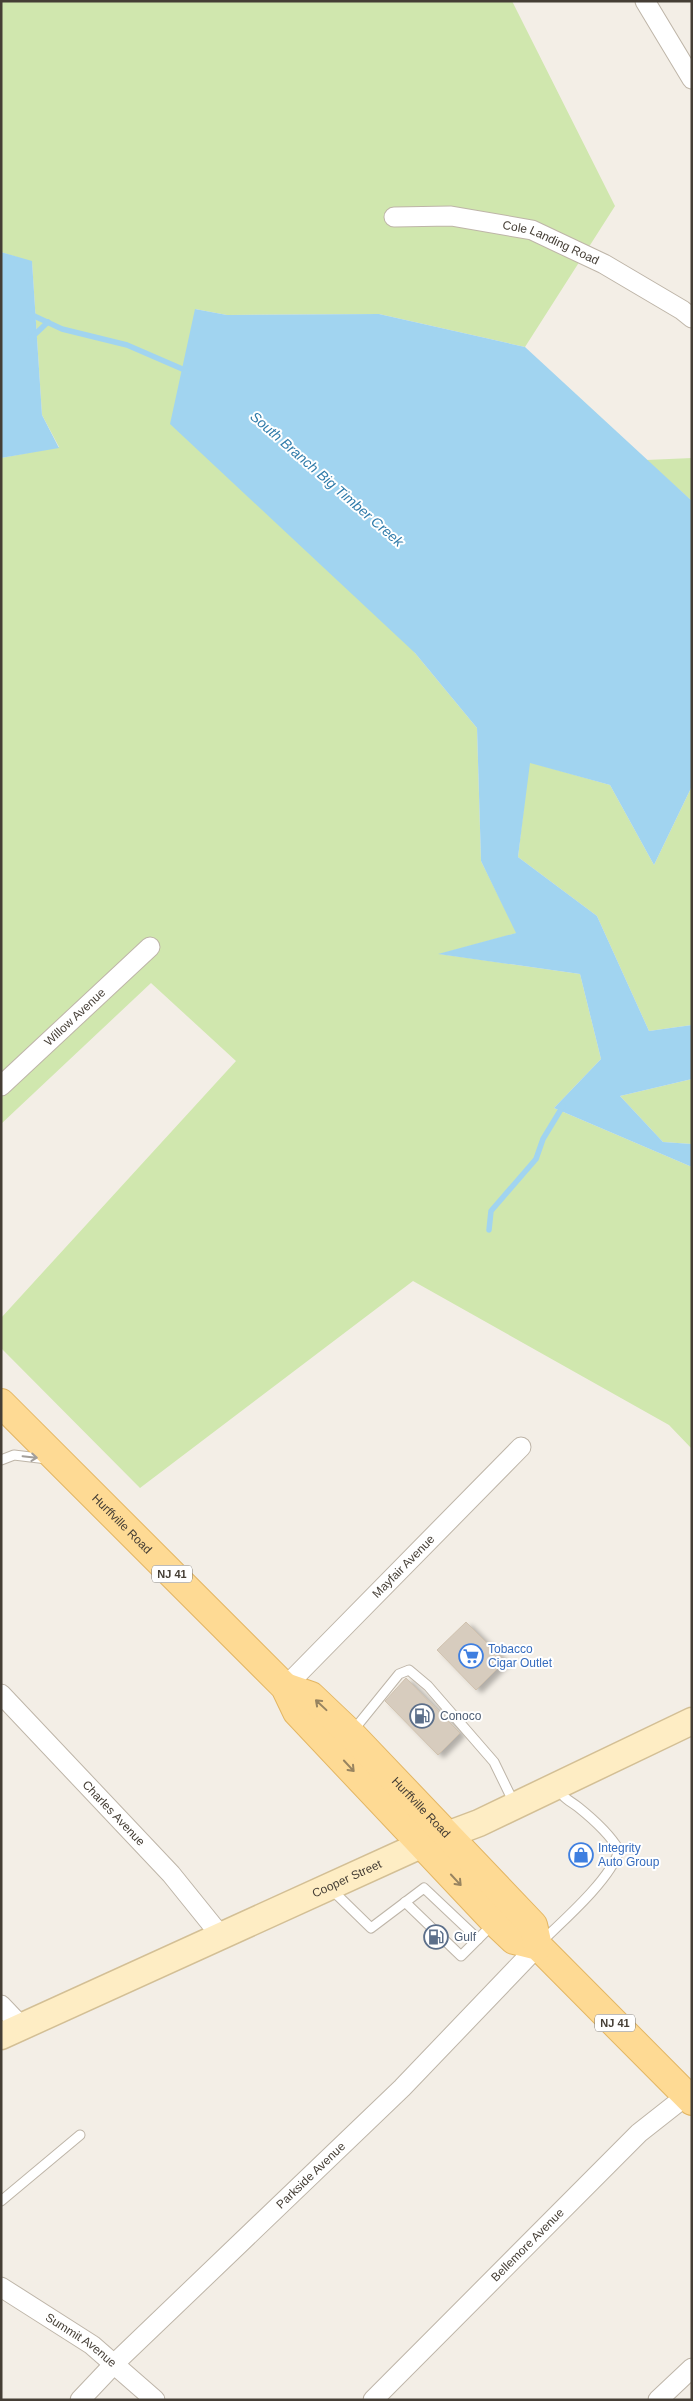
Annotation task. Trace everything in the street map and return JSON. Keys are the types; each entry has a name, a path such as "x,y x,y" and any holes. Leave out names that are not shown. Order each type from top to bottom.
{"main road":[{"name":"Hurffville Road","path":"1,1403 285,1687 297,1712 423,1844 486,1931 538,1946"},
{"name":"Hurffville Road","path":"285,1687 311,1696 351,1734 533,1925 538,1946 689,2099"},
{"name":"Cooper Street","path":"11,2031 423,1844 516,1805 692,1721"}],"street":[{"path":"645,1 692,78"},
{"name":"Cole Landing Road","path":"394,217 451,216 532,230 604,264 682,310 692,318"},
{"name":"Willow Avenue","path":"1,1086 150,947"},
{"name":"Mayfair Avenue","path":"285,1687 521,1447"},
{"name":"Charles Avenue","path":"1,1694 171,1874 221,1936"},
{"name":"Parkside Avenue","path":"82,2399 115,2363 402,2088 538,1946"},
{"path":"1,2005 11,2031"},
{"name":"Bellemore Avenue","path":"372,2400 639,2133 689,2099"},
{"name":"Summit Avenue","path":"1,2287 92,2345 115,2363 155,2400"},
{"path":"658,2400 692,2368"}],"lane":[{"path":"1,1460 14,1455 58,1461"},
{"path":"351,1734 399,1674 409,1670 428,1686 494,1762 516,1805"},
{"path":"538,1946 605,1876 617,1859 619,1850 611,1837 577,1806 562,1797 557,1785"},
{"path":"329,1887 371,1928 405,1902 424,1888 486,1931 461,1956 405,1902"},
{"path":"1,2202 80,2135"}],"green space":[{"path":"1,1 512,1 615,206 525,347 379,314 227,315 195,309 415,653 477,728 481,861 517,933 440,954 580,974 601,1059 554,1108 692,1167 692,1449 669,1425 413,1281 140,1488 1,1348 1,1318 236,1061 151,983 1,1124 1,458 59,447 42,415 32,262 1,252"},
{"path":"692,458 692,501 646,460"},
{"path":"529,762 610,785 654,865 692,786 692,1025 649,1031 597,916 518,857"},
{"path":"692,1079 692,1144 663,1142 620,1096"}],"water":[{"path":"1,252 32,261 42,415 59,448 1,458"},
{"path":"195,309 227,315 379,314 525,347 692,501 692,786 654,865 610,785 530,763 518,857 597,916 649,1031 692,1025 692,1079 620,1096 663,1142 692,1144 692,1167 554,1108 601,1059 580,974 438,954 516,933 481,861 477,728 415,653 170,424"}],"building":[{"name":"Tobacco Cigar Outlet","path":"466,1622 505,1661 476,1690 437,1650"},
{"name":"Conoco","path":"406,1678 460,1733 438,1755 385,1701"}],"waterway":[{"name":"South Branch Big Timber Creek","path":"30,314 62,329 127,345 187,371"},
{"name":"South Branch Big Timber Creek","path":"31,338 48,322"},
{"path":"489,1230 491,1211 536,1159 543,1139 563,1106"}],"place":[{"name":"Tobacco Cigar Outlet","path":"471,1656"},
{"name":"Conoco","path":"422,1716"},
{"name":"Integrity Auto Group","path":"581,1855"},
{"name":"Gulf","path":"436,1937"}]}
